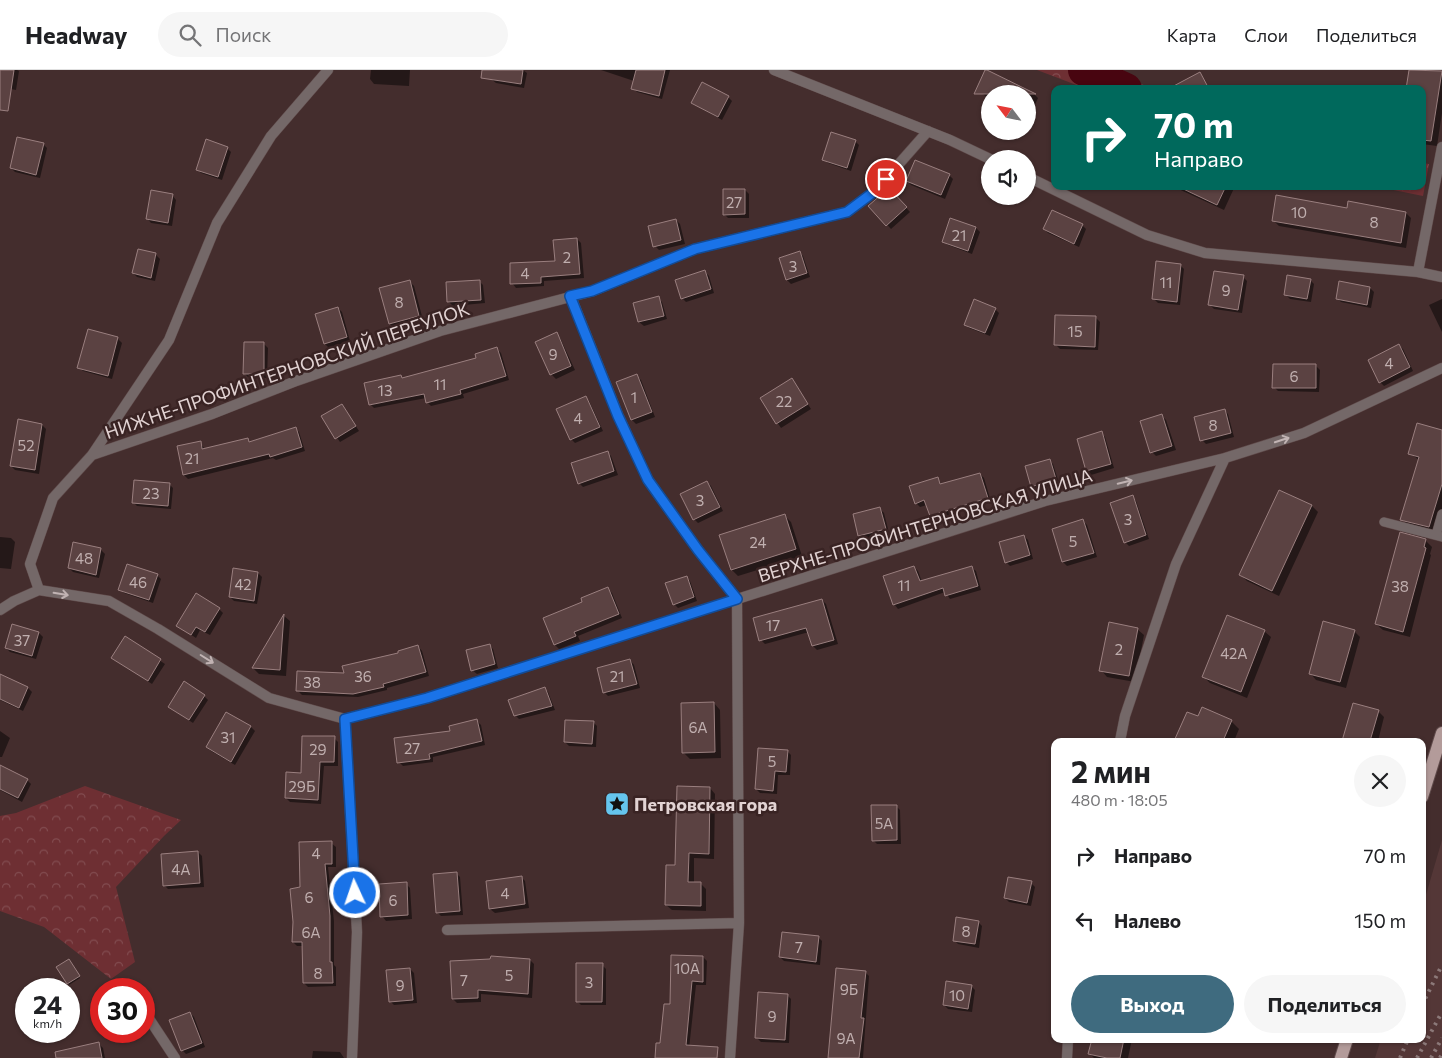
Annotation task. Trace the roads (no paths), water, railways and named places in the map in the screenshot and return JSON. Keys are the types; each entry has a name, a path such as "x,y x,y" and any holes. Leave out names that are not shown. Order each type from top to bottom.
{"main road":[{"path":"1426,784 1442,733"},
{"path":"1341,1058 1346,1043"}],"street":[{"path":"92,455 169,340 217,223 271,136 328,70"},
{"path":"774,70 928,131 981,155"},
{"name":"НИЖНЕ-ПРОФИНТЕРНОВСКИЙ ПЕРЕУЛОК","path":"39,590 30,564 53,498 92,455 212,414 296,380 440,331 592,291 695,249 847,212 875,191 928,131"},
{"path":"1418,272 1442,147"},
{"path":"1036,181 1051,188"},
{"path":"1055,190 1148,235 1205,252 1418,272 1442,277"},
{"path":"570,296 618,416 648,480 698,550 737,599 739,923 730,1058"},
{"name":"ВЕРХНЕ-ПРОФИНТЕРНОВСКАЯ УЛИЦА","path":"39,590 109,601 269,698 345,719 427,698 1045,501 1225,458 1304,433 1442,368"},
{"path":"1121,738 1125,716 1176,564 1225,458"},
{"path":"0,610 14,601 39,590"},
{"path":"345,719 357,932 352,1058"},
{"path":"447,930 739,923"},
{"path":"155,1028 175,1058"},
{"path":"1067,1058 1068,1043"}],"lane":[{"path":"1384,522 1439,536 1442,514"}],"waterway":[{"path":"1084,70 1117,85"}],"railway":[{"path":"1426,997 1442,965"},
{"path":"1426,1041 1442,1012"},
{"path":"1431,1058 1442,1038"},
{"path":"1400,1058 1406,1043"},
{"path":"1417,1058 1425,1043"},
{"path":"1440,1058 1442,1054"}],"place":[{"name":"Петровская гора","path":"617,804"}]}
